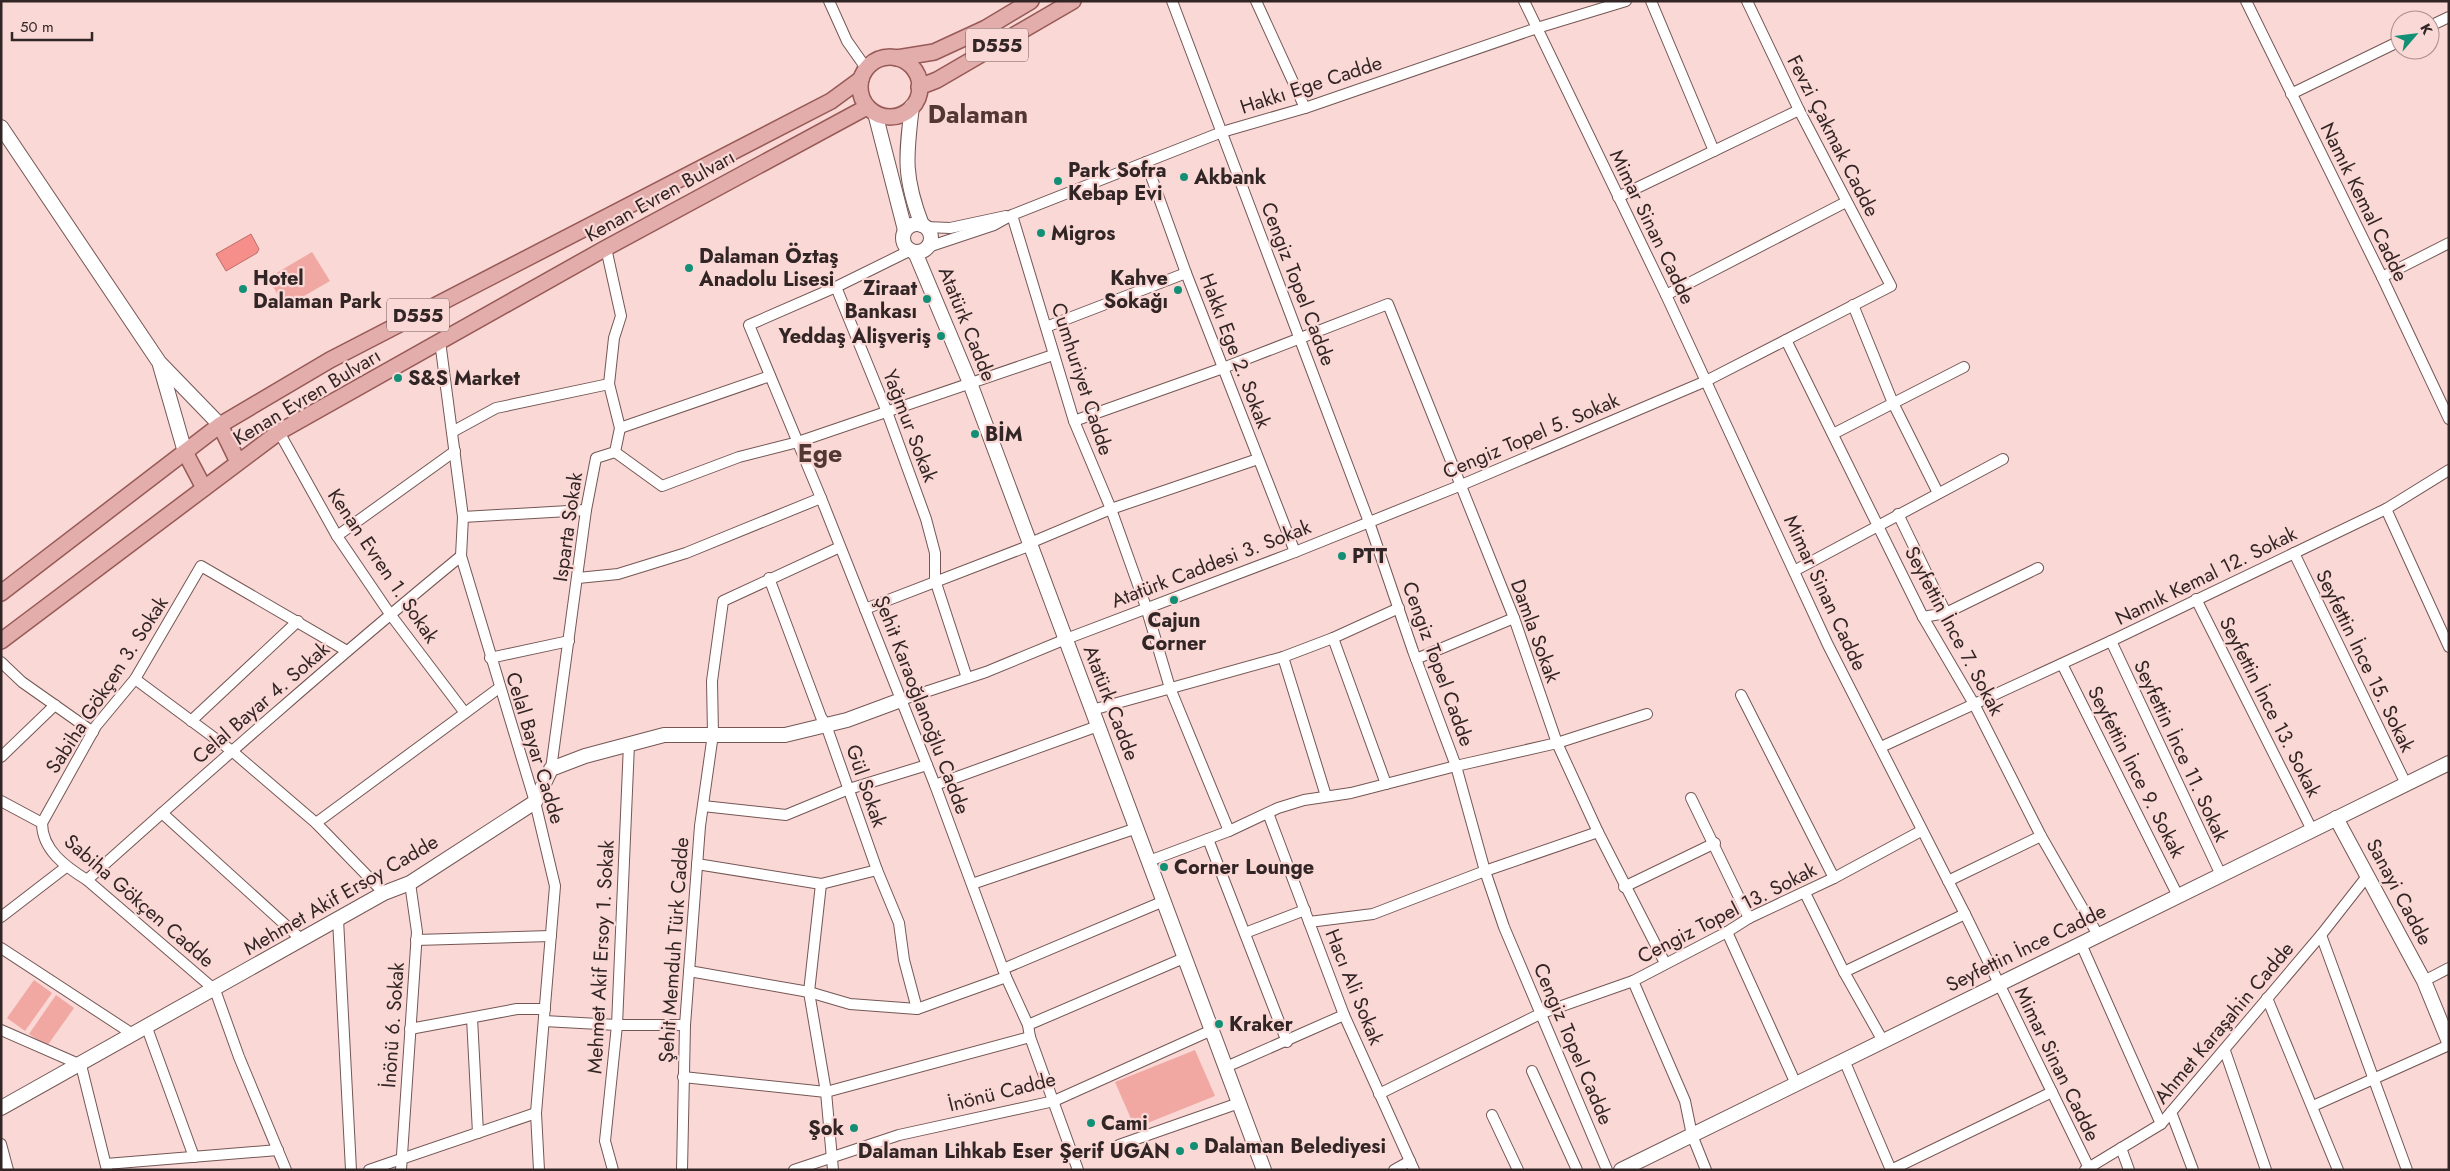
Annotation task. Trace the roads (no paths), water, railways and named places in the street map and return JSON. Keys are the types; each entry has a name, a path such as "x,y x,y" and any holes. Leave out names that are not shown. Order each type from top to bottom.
{"main road":[{"name":"D555","path":"897,58 934,52 986,28 1031,1"},
{"name":"D555","path":"920,87 937,80 1073,1"},
{"path":"880,58 897,58 906,62 913,69 920,87 912,106 906,155 909,189 924,226 931,234 918,250 904,244 905,230 871,110 862,98 863,73 880,58"},
{"name":"Kenan Evren Bulvarı","path":"1,593 220,425 330,360 831,101 863,73"},
{"path":"871,110 885,116 895,116 905,112 912,106"},
{"name":"Kenan Evren Bulvarı","path":"1,641 279,432 606,248 871,110"},
{"path":"1,127 159,362 220,425 238,462"},
{"path":"905,230 913,224 924,226"},
{"name":"Atatürk Cadde","path":"918,250 970,383 1264,1170"},
{"path":"159,362 185,452 204,488"},
{"path":"551,769 585,756 671,734 786,735 847,720 901,700"},
{"name":"Seyfettin İnce Cadde","path":"1621,1170 2449,763"},
{"name":"Mehmet Akif Ersoy Cadde","path":"1,1108 141,1032 384,893 410,883 534,802 551,769"},
{"name":"Sanayi Cadde","path":"2336,818 2424,982 2449,1044"}],"street":[{"path":"829,1 863,73"},
{"name":"Cengiz Topel Cadde","path":"1172,1 1370,522 1416,659 1456,766 1484,871 1504,928 1542,1013 1607,1170"},
{"path":"1256,1 1305,108"},
{"name":"Mimar Sinan Cadde","path":"1524,1 1666,295 1828,645 1881,747 1921,831 1965,914 2088,1169"},
{"name":"Hakkı Ege Cadde","path":"924,226 950,228 1012,215 1222,132 1305,108 1537,28 1626,1"},
{"path":"1651,1 1714,151"},
{"name":"Fevzi Çakmak Cadde","path":"1747,1 1846,202 1891,286"},
{"name":"Namık Kemal Cadde","path":"2246,1 2382,277 2449,419"},
{"path":"2291,94 2390,46"},
{"path":"1618,197 1800,110"},
{"name":"Hakkı Ege 2. Sokak","path":"1146,162 1186,273 1295,552"},
{"path":"1666,295 1846,202"},
{"name":"Hakkı Ege Cadde","path":"749,326 918,250 994,226 1012,215"},
{"name":"Cumhuriyet Cadde","path":"1012,215 1074,421 1111,510 1146,608 1170,688 1229,831"},
{"path":"2382,277 2449,243"},
{"path":"606,248 621,316 614,338 609,384 620,428 615,452 662,486 739,456 798,442 1053,355"},
{"path":"1046,327 1186,273"},
{"name":"Cengiz Topel 5. Sokak","path":"1370,522 1706,381 1891,286"},
{"name":"Yağmur Sokak","path":"836,288 887,412 926,519 935,553 935,580 967,678"},
{"name":"Damla Sokak","path":"1299,338 1388,304 1428,400 1459,486 1514,618 1557,743 1624,887 1665,963"},
{"path":"1853,305 1893,403 1938,493"},
{"name":"Şehit Karaoğlanoğlu Cadde","path":"749,326 821,498 936,785 1005,973 1028,1025 1030,1037 1078,1170"},
{"path":"1074,421 1223,368 1299,338"},
{"name":"Seyfettin İnce 7. Sokak","path":"1786,340 1923,617 1974,704 2041,836 2098,935"},
{"name":"Celal Bayar Cadde","path":"440,341 464,517 461,556 534,802 555,886 536,1113 539,1170"},
{"path":"1833,434 1964,367"},
{"path":"620,428 770,376"},
{"path":"452,432 496,408 609,384"},
{"name":"Kenan Evren 1. Sokak","path":"279,432 337,536 390,614 465,713"},
{"path":"337,536 455,451"},
{"name":"Isparta Sokak","path":"551,769 586,510 596,458 615,452"},
{"path":"865,608 1030,544 1111,510 1258,459"},
{"path":"1794,571 2003,459"},
{"name":"Namık Kemal 12. Sokak","path":"1881,747 2111,641 2386,509 2449,470"},
{"path":"578,578 618,574 686,553 821,498"},
{"path":"2386,509 2449,647"},
{"path":"464,517 586,510"},
{"path":"1898,514 1946,613"},
{"name":"Atatürk Caddesi 3. Sokak","path":"901,700 967,678 1370,522"},
{"path":"769,578 840,547"},
{"name":"Seyfettin İnce 15. Sokak","path":"2294,553 2406,784"},
{"name":"Celal Bayar 4. Sokak","path":"87,880 347,651 461,556"},
{"name":"Sabiha Gökçen 3. Sokak","path":"42,823 93,732 135,679 201,566 298,621"},
{"path":"1923,617 1946,613 2038,568"},
{"name":"Şehit Memduh Türk Cadde","path":"682,1170 685,1025 697,864 713,734 712,681 723,600 769,578"},
{"name":"Gül Sokak","path":"769,578 821,717 826,725 877,870 899,923 904,960 917,1010"},
{"name":"Seyfettin İnce 13. Sokak","path":"2196,599 2312,830"},
{"path":"1092,710 1283,657 1333,638 1399,608"},
{"path":"1416,659 1514,618"},
{"path":"191,721 298,621 347,651"},
{"path":"1333,638 1386,784"},
{"path":"490,658 569,641"},
{"name":"Seyfettin İnce 11. Sokak","path":"2111,641 2221,875"},
{"path":"1283,657 1326,796"},
{"path":"1,662 22,682 93,732"},
{"name":"Seyfettin İnce 9. Sokak","path":"2062,664 2178,896"},
{"path":"135,679 232,751 316,823 384,893"},
{"path":"316,823 499,688"},
{"path":"1741,695 1834,878"},
{"path":"1,757 55,706"},
{"path":"1149,861 1304,800 1351,793 1557,743 1648,714"},
{"path":"936,785 1098,726"},
{"name":"Mehmet Akif Ersoy 1. Sokak","path":"613,1170 605,1141 617,1026 629,744"},
{"path":"703,806 786,815 849,789 927,764"},
{"path":"1691,798 1715,843 1749,918"},
{"name":"Sabiha Gökçen Cadde","path":"1,801 42,823 42,834 50,849 66,867 87,880 215,990"},
{"path":"162,813 302,940"},
{"name":"Hacı Ali Sokak","path":"1268,813 1344,1015 1412,1166"},
{"path":"972,884 1136,828"},
{"name":"Cengiz Topel 13. Sokak","path":"1379,1094 1542,1013 1633,981 1727,932 1749,918 1805,893 1921,831"},
{"path":"1309,922 1373,914 1484,871 1598,832"},
{"path":"1948,881 2041,836"},
{"path":"1208,839 1287,1042"},
{"path":"1624,887 1715,843"},
{"path":"697,864 821,884 877,870"},
{"path":"1,917 66,867"},
{"name":"Ahmet Karaşahin Cadde","path":"2088,1169 2161,1124 2225,1051 2266,998 2321,935 2368,875"},
{"name":"İnönü 6. Sokak","path":"401,1165 416,940 410,883"},
{"path":"821,884 809,992 826,1092 833,1170"},
{"path":"1805,893 1844,972 1882,1041"},
{"path":"689,971 809,992 850,1004 917,1010 1005,973 1164,901"},
{"path":"1245,933 1305,910"},
{"path":"1844,972 1965,914"},
{"path":"338,919 350,1170"},
{"path":"1727,932 1796,1084"},
{"path":"2321,935 2407,1170"},
{"path":"416,940 551,936"},
{"path":"2080,944 2161,1124"},
{"path":"1,948 141,1032 194,1157"},
{"path":"1028,1025 1184,958"},
{"path":"2424,982 2449,968"},
{"path":"1633,981 1685,1102 1692,1135 1706,1170"},
{"path":"215,990 239,1057 286,1170"},
{"path":"2266,998 2313,1106 2338,1170"},
{"path":"410,1029 517,1009 545,1009"},
{"path":"1226,1067 1287,1042 1344,1015"},
{"path":"472,1018 478,1133"},
{"path":"544,1021 617,1026 685,1025"},
{"path":"1,1030 82,1065 107,1167 278,1150"},
{"name":"İnönü Cadde","path":"794,1170 899,1135 1054,1100 1212,1030"},
{"path":"683,1077 826,1092 1030,1037"},
{"path":"2313,1106 2375,1080 2449,1044"},
{"path":"2225,1051 2266,1170"},
{"path":"1844,1060 1891,1170 2052,1092"},
{"path":"1532,1071 1577,1170"},
{"path":"1119,1145 1239,1103"},
{"path":"2171,1112 2193,1170"},
{"path":"369,1170 401,1165 478,1133 536,1113"},
{"path":"1492,1116 1518,1170"},
{"path":"1,1144 8,1170"},
{"path":"2121,1148 2129,1170"},
{"path":"1394,1170 1412,1166"}],"place":[{"name":"Akbank","path":"1184,177"},
{"name":"Park Sofra Kebap Evi","path":"1058,181"},
{"name":"Migros","path":"1041,233"},
{"name":"Dalaman Öztaş Anadolu Lisesi","path":"689,268"},
{"name":"Hotel Dalaman Park","path":"243,289"},
{"name":"Kahve Sokağı","path":"1178,290"},
{"name":"Ziraat Bankası","path":"927,299"},
{"name":"Yeddaş Alişveriş","path":"941,336"},
{"name":"S&S Market","path":"398,378"},
{"name":"BİM","path":"975,434"},
{"name":"PTT","path":"1342,556"},
{"name":"Cajun Corner","path":"1174,600"},
{"name":"Corner Lounge","path":"1164,867"},
{"name":"Kraker","path":"1219,1024"},
{"name":"Cami","path":"1091,1123"},
{"name":"Şok","path":"854,1128"},
{"name":"Dalaman Belediyesi","path":"1194,1146"},
{"name":"Dalaman Lihkab Eser Şerif UGAN","path":"1180,1151"}],"district":[{"name":"Dalaman","path":"978,114"},
{"name":"Ege","path":"820,453"}]}
